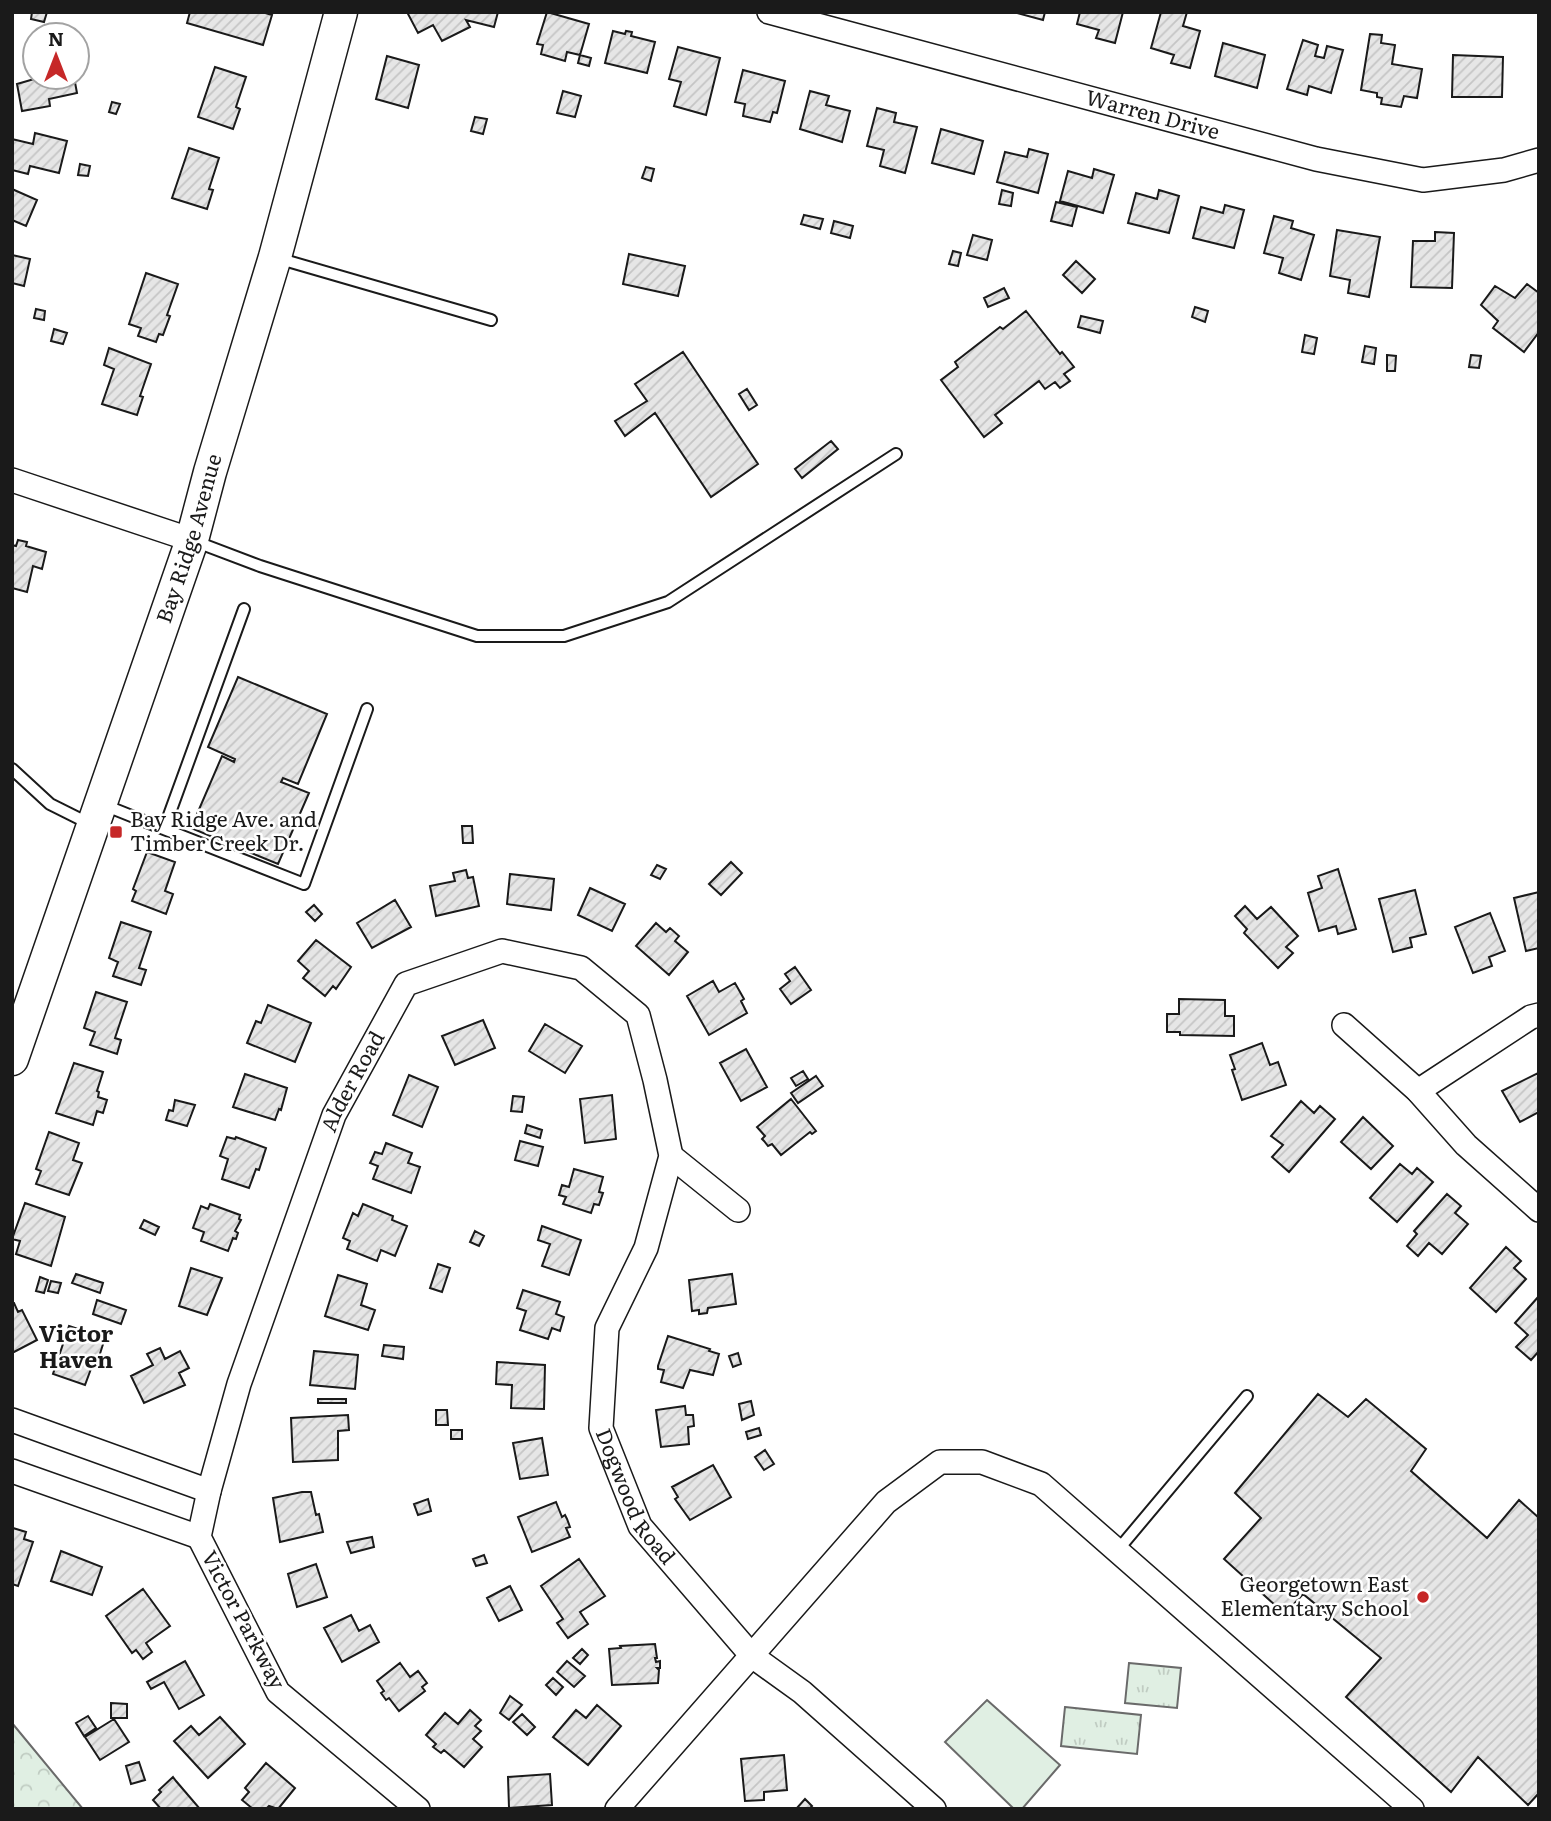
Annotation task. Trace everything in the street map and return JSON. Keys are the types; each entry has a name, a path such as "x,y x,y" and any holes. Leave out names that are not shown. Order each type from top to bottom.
{"main road":[{"name":"Bay Ridge Avenue","path":"12,1059 192,540 209,472 275,257 341,12"}],"street":[{"name":"Warren Drive","path":"769,12 1316,159 1423,180 1504,170 1539,160"},
{"path":"12,480 192,540"},
{"name":"Alder Road","path":"209,1491 239,1384 334,1115 406,984 502,951 581,968 638,1015 655,1080"},
{"path":"1418,1091 1531,1017 1539,1015"},
{"path":"1344,1025 1418,1091 1466,1145 1539,1210"},
{"name":"Dogwood Road","path":"655,1080 671,1156 646,1248 607,1328 601,1428 640,1526 752,1656 802,1692 934,1809"},
{"path":"671,1156 738,1210"},
{"path":"12,1420 209,1491"},
{"path":"617,1809 886,1502 940,1462 982,1462 1041,1484 1412,1809"},
{"name":"Victor Parkway","path":"12,1471 199,1536"},
{"name":"Victor Parkway","path":"209,1491 199,1536 278,1692 418,1809"}],"lane":[{"path":"275,257 491,320"},
{"path":"192,540 260,566 477,636 564,636 668,602 896,454"},
{"path":"164,829 244,609"},
{"path":"12,769 50,804 164,829 304,884 368,709"},
{"path":"1117,1551 1247,1396"}],"green space":[{"path":"1129,1663 1181,1668 1177,1708 1125,1703"},
{"path":"987,1700 1060,1765 1022,1809 1014,1809 945,1742"},
{"path":"1065,1707 1141,1715 1137,1754 1061,1746"},
{"path":"12,1723 83,1809 12,1809"}],"building":[{"path":"32,12 47,12 44,21 31,19"},
{"path":"190,12 262,12 272,15 263,45 187,23"},
{"path":"407,12 498,12 494,27 466,20 470,27 442,41 433,25 418,33"},
{"path":"547,12 589,24 580,55 567,52 565,61 541,54 543,45 537,44"},
{"path":"1013,12 1045,12 1043,20"},
{"path":"1080,12 1123,12 1115,43 1096,38 1099,30 1077,24"},
{"path":"1161,12 1187,12 1183,26 1200,31 1190,68 1171,63 1174,55 1151,48"},
{"path":"613,31 625,34 626,31 632,32 631,36 655,42 647,73 605,63"},
{"path":"1370,34 1382,35 1381,43 1395,45 1392,64 1422,69 1417,98 1404,96 1401,107 1381,104 1382,98 1377,97 1377,93 1361,90"},
{"path":"1303,40 1318,45 1315,56 1324,58 1327,46 1343,50 1331,93 1309,86 1307,95 1287,89"},
{"path":"1223,43 1265,55 1257,88 1215,76"},
{"path":"678,47 720,58 706,115 674,106 681,82 669,79"},
{"path":"580,55 591,58 589,66 578,63"},
{"path":"1453,55 1503,57 1502,97 1452,97"},
{"path":"387,56 419,65 408,108 376,99"},
{"path":"215,67 246,77 236,107 240,109 233,129 198,117"},
{"path":"743,70 785,81 777,113 773,112 770,122 743,116 745,104 735,102"},
{"path":"21,83 21,91 77,93 49,99 50,106 22,111 17,84"},
{"path":"563,91 581,96 575,117 557,113"},
{"path":"810,91 829,96 826,105 850,111 842,142 800,129"},
{"path":"112,102 120,104 116,114 109,112"},
{"path":"877,108 896,113 894,122 917,127 905,173 880,166 884,150 867,146"},
{"path":"475,117 487,119 483,134 471,131"},
{"path":"941,129 983,141 974,174 932,163"},
{"path":"35,133 67,141 59,173 30,166 28,174 12,170 12,139 33,144"},
{"path":"189,148 219,158 209,189 213,190 207,209 172,198"},
{"path":"1029,149 1048,154 1038,193 997,182 1005,152 1027,157"},
{"path":"80,164 90,166 88,176 78,175"},
{"path":"646,167 654,169 651,181 642,178"},
{"path":"1094,169 1114,175 1103,213 1060,201 1068,171 1092,178"},
{"path":"12,189 37,200 26,226 12,220"},
{"path":"1002,190 1013,193 1011,206 999,204"},
{"path":"1159,190 1179,196 1169,233 1128,223 1136,193 1157,199"},
{"path":"1056,202 1077,207 1072,226 1051,221"},
{"path":"1225,205 1244,210 1234,248 1193,238 1201,207 1223,213"},
{"path":"804,215 823,219 820,229 801,224"},
{"path":"1274,216 1293,221 1291,228 1314,235 1301,280 1279,273 1283,258 1264,253"},
{"path":"834,221 853,226 850,238 831,233"},
{"path":"1337,230 1380,237 1369,297 1348,293 1350,280 1330,276"},
{"path":"1435,232 1454,233 1452,288 1411,287 1413,241 1435,241"},
{"path":"973,235 992,240 987,260 967,255"},
{"path":"953,251 961,253 958,266 949,264"},
{"path":"629,254 685,266 678,296 623,284"},
{"path":"12,255 30,259 24,286 12,283"},
{"path":"1076,261 1095,279 1082,293 1063,275"},
{"path":"146,273 178,284 163,335 159,334 156,342 138,336 141,328 129,324"},
{"path":"1527,284 1539,293 1539,332 1524,352 1493,328 1498,321 1481,305 1495,286 1515,298"},
{"path":"1004,288 1009,298 988,307 984,298"},
{"path":"1195,307 1208,311 1205,322 1192,317"},
{"path":"36,309 45,311 44,320 34,318"},
{"path":"1026,311 1060,354 1062,352 1074,367 1064,374 1070,381 1060,388 1055,382 1045,389 1039,381 995,415 1002,423 984,437 941,380 958,367 955,362 1000,327 1003,329"},
{"path":"1081,316 1103,321 1100,333 1078,327"},
{"path":"54,329 67,333 63,344 51,341"},
{"path":"1305,335 1317,338 1314,354 1302,352"},
{"path":"1365,346 1376,348 1374,364 1362,362"},
{"path":"109,348 151,364 140,396 143,397 137,415 102,404 114,369 104,365"},
{"path":"683,352 758,464 711,497 655,413 625,436 615,421 647,401 635,384"},
{"path":"1387,355 1396,356 1395,371 1387,371"},
{"path":"1471,355 1481,356 1479,368 1469,367"},
{"path":"747,389 757,405 749,410 739,394"},
{"path":"831,441 838,449 802,478 795,469"},
{"path":"18,540 27,542 26,546 46,552 42,569 33,566 27,592 12,588 12,545 16,546"},
{"path":"238,677 327,714 298,784 283,778 281,782 309,793 278,864 191,828 222,756 234,762 235,759 208,747"},
{"path":"462,826 472,826 473,843 463,843"},
{"path":"147,852 175,862 165,891 173,894 166,914 132,901 136,891 133,889"},
{"path":"731,862 742,873 721,895 709,884"},
{"path":"657,865 666,869 660,879 651,875"},
{"path":"1338,869 1356,929 1338,934 1336,926 1319,931 1308,893 1322,888 1318,876"},
{"path":"466,870 468,878 473,877 479,906 436,916 430,886 455,881 453,873"},
{"path":"510,874 554,879 551,910 507,904"},
{"path":"590,888 625,904 612,931 578,915"},
{"path":"1415,890 1426,934 1410,938 1412,947 1393,952 1379,899"},
{"path":"1539,892 1539,948 1526,951 1514,898"},
{"path":"395,900 411,927 372,948 357,923"},
{"path":"314,905 322,914 315,921 306,912"},
{"path":"1245,906 1257,919 1271,907 1298,936 1286,947 1293,953 1278,968 1244,933 1247,929 1235,916"},
{"path":"1490,913 1505,951 1489,957 1492,966 1473,973 1455,927"},
{"path":"121,922 151,932 139,968 146,970 141,985 113,976 118,962 109,958"},
{"path":"656,923 666,932 670,928 679,936 675,941 688,952 669,975 636,946"},
{"path":"316,940 351,967 336,989 333,986 325,996 303,978 309,971 298,961"},
{"path":"795,967 811,990 791,1004 780,989 790,981 785,974"},
{"path":"713,981 719,992 735,983 744,999 741,1001 747,1013 709,1035 687,996"},
{"path":"96,992 127,1002 115,1038 121,1040 117,1054 90,1045 95,1032 84,1028"},
{"path":"1179,999 1225,1000 1225,1016 1234,1016 1234,1036 1180,1035 1180,1032 1167,1032 1167,1014 1179,1014"},
{"path":"268,1005 311,1023 295,1062 247,1043 256,1021 261,1023"},
{"path":"483,1020 495,1048 455,1065 442,1036"},
{"path":"545,1024 582,1046 565,1073 529,1051"},
{"path":"1262,1043 1270,1065 1278,1062 1286,1085 1242,1100 1230,1055"},
{"path":"746,1049 767,1087 741,1101 720,1063"},
{"path":"74,1063 103,1072 97,1091 98,1097 107,1100 103,1113 97,1111 93,1125 56,1113"},
{"path":"803,1071 808,1079 796,1086 791,1078"},
{"path":"1538,1073 1539,1112 1520,1122 1502,1091"},
{"path":"245,1074 287,1088 281,1110 279,1109 275,1120 233,1107"},
{"path":"409,1075 438,1087 422,1127 393,1115"},
{"path":"816,1076 823,1086 798,1103 791,1093"},
{"path":"612,1095 616,1139 585,1143 580,1099"},
{"path":"513,1096 524,1097 522,1112 511,1111"},
{"path":"791,1099 816,1131 812,1134 810,1132 781,1155 772,1144 768,1146 762,1139 765,1136 757,1127"},
{"path":"175,1100 195,1105 187,1126 166,1120 169,1110 173,1111"},
{"path":"1301,1101 1314,1113 1320,1106 1335,1119 1289,1172 1272,1157 1283,1145 1271,1136"},
{"path":"1363,1117 1393,1146 1371,1169 1341,1142"},
{"path":"527,1125 542,1130 540,1138 525,1133"},
{"path":"49,1132 79,1143 73,1160 82,1163 69,1195 36,1184 41,1171 36,1169"},
{"path":"227,1137 236,1137 266,1148 259,1170 256,1169 249,1188 222,1179 228,1159 220,1156"},
{"path":"520,1141 543,1147 538,1166 515,1160"},
{"path":"386,1143 412,1153 408,1163 420,1167 411,1193 373,1179 378,1166 370,1163 375,1152 382,1154"},
{"path":"1400,1164 1412,1174 1417,1168 1433,1182 1397,1222 1370,1198"},
{"path":"574,1169 603,1177 599,1192 603,1193 599,1205 594,1204 591,1213 563,1204 566,1197 559,1195 562,1185 569,1187"},
{"path":"1447,1194 1461,1206 1455,1213 1468,1224 1442,1254 1429,1243 1418,1256 1407,1246 1417,1234 1414,1231"},
{"path":"25,1203 65,1217 51,1266 16,1254 20,1241 12,1239"},
{"path":"210,1204 240,1215 241,1220 235,1231 238,1233 236,1239 233,1238 228,1251 201,1241 204,1232 193,1228 201,1206 208,1209"},
{"path":"363,1204 393,1216 392,1220 407,1226 395,1256 381,1250 377,1261 347,1249 350,1241 343,1238 353,1213 358,1216"},
{"path":"144,1220 159,1227 155,1235 140,1228"},
{"path":"542,1226 581,1240 569,1275 542,1266 550,1244 538,1240"},
{"path":"475,1231 484,1236 479,1246 470,1242"},
{"path":"1506,1247 1521,1261 1514,1268 1526,1279 1496,1312 1470,1288"},
{"path":"438,1264 450,1268 442,1292 430,1288"},
{"path":"191,1268 222,1278 207,1315 179,1306"},
{"path":"76,1274 103,1283 100,1293 72,1283"},
{"path":"732,1274 736,1304 708,1308 707,1313 692,1311 689,1280"},
{"path":"338,1275 367,1284 361,1305 375,1310 368,1330 325,1316"},
{"path":"40,1277 48,1280 44,1293 36,1291"},
{"path":"51,1281 61,1283 58,1293 48,1291"},
{"path":"523,1290 560,1302 556,1314 564,1317 560,1331 552,1328 548,1339 520,1330 526,1311 517,1308"},
{"path":"1539,1296 1539,1351 1531,1360 1516,1347 1528,1335 1515,1323"},
{"path":"97,1300 126,1310 121,1324 93,1314"},
{"path":"12,1303 18,1312 22,1310 37,1340 12,1353"},
{"path":"69,1326 105,1338 98,1360 95,1358 85,1385 53,1374"},
{"path":"668,1336 719,1354 713,1375 690,1370 683,1388 661,1382 664,1370 658,1369 658,1366"},
{"path":"384,1345 404,1347 403,1359 382,1356"},
{"path":"160,1348 165,1359 180,1351 189,1368 179,1373 185,1385 144,1403 131,1376 153,1365 147,1354"},
{"path":"314,1351 358,1355 355,1389 310,1385"},
{"path":"738,1353 741,1364 733,1367 729,1356"},
{"path":"497,1362 545,1365 544,1409 511,1408 512,1385 496,1384"},
{"name":"Georgetown East Elementary School","path":"1318,1394 1348,1417 1366,1399 1426,1449 1411,1471 1487,1538 1519,1500 1539,1518 1539,1793 1528,1805 1478,1757 1451,1792 1346,1697 1381,1658 1303,1594 1285,1614 1224,1559 1261,1518 1235,1493"},
{"path":"318,1399 346,1399 346,1403 318,1403"},
{"path":"751,1401 754,1415 742,1420 739,1404"},
{"path":"685,1406 686,1415 693,1415 694,1426 688,1427 689,1444 661,1447 656,1410"},
{"path":"436,1410 447,1410 448,1425 436,1425"},
{"path":"348,1415 349,1430 338,1431 338,1460 293,1462 291,1418"},
{"path":"759,1428 761,1435 748,1439 746,1432"},
{"path":"451,1430 462,1430 462,1439 451,1439"},
{"path":"542,1438 548,1475 520,1479 513,1443"},
{"path":"765,1450 774,1464 764,1470 755,1457"},
{"path":"713,1465 731,1497 690,1520 675,1499 678,1497 672,1487"},
{"path":"311,1492 323,1532 280,1542 273,1498"},
{"path":"428,1499 431,1511 418,1515 414,1504"},
{"path":"556,1502 562,1517 565,1515 567,1519 570,1527 566,1528 570,1537 532,1552 518,1517"},
{"path":"13,1528 26,1532 24,1539 33,1542 18,1586 12,1584"},
{"path":"372,1537 374,1547 351,1553 347,1542"},
{"path":"61,1551 102,1567 92,1595 51,1581"},
{"path":"484,1555 487,1563 476,1566 473,1559"},
{"path":"579,1559 605,1596 580,1612 588,1624 568,1638 557,1623 563,1619 541,1586"},
{"path":"316,1564 327,1597 297,1607 288,1574"},
{"path":"510,1586 522,1610 499,1621 487,1598"},
{"path":"143,1589 170,1626 146,1643 152,1652 143,1659 136,1650 132,1653 106,1616"},
{"path":"351,1615 359,1631 370,1625 379,1642 342,1662 324,1628"},
{"path":"655,1644 656,1662 660,1661 660,1668 657,1668 658,1683 612,1685 609,1649"},
{"path":"582,1649 588,1655 580,1664 573,1658"},
{"path":"185,1661 204,1695 179,1709 164,1682 151,1689 147,1682"},
{"path":"567,1661 585,1676 574,1687 557,1672"},
{"path":"400,1663 410,1677 418,1671 427,1683 422,1687 425,1691 399,1711 389,1698 386,1700 377,1681"},
{"path":"553,1678 563,1687 556,1695 546,1685"},
{"path":"510,1696 522,1705 509,1720 500,1713"},
{"path":"111,1703 127,1704 127,1718 111,1718"},
{"path":"597,1705 621,1726 588,1765 553,1737 576,1710 586,1718"},
{"path":"470,1710 481,1720 475,1726 481,1731 473,1739 482,1747 464,1767 444,1750 441,1753 433,1747 436,1744 426,1735 445,1713 458,1724"},
{"path":"522,1714 535,1727 527,1735 513,1722"},
{"path":"88,1716 96,1728 84,1736 76,1723"},
{"path":"220,1717 245,1744 208,1778 174,1741 191,1726 199,1735"},
{"path":"114,1719 129,1742 100,1760 85,1737"},
{"path":"784,1755 787,1790 764,1792 764,1800 745,1801 741,1759"},
{"path":"139,1762 145,1780 131,1784 126,1766"},
{"path":"266,1763 295,1788 278,1809 269,1806 266,1809 253,1809 242,1800 249,1792 245,1788"},
{"path":"550,1774 552,1805 509,1808 508,1777"},
{"path":"173,1777 200,1809 161,1809 153,1800"},
{"path":"805,1799 812,1806 809,1809 796,1809"}],"place":[{"name":"Bay Ridge Ave. and Timber Creek Dr.","path":"116,832"},
{"name":"Georgetown East Elementary School","path":"1423,1597"}],"district":[{"name":"Victor Haven","path":"76,1347"}]}
